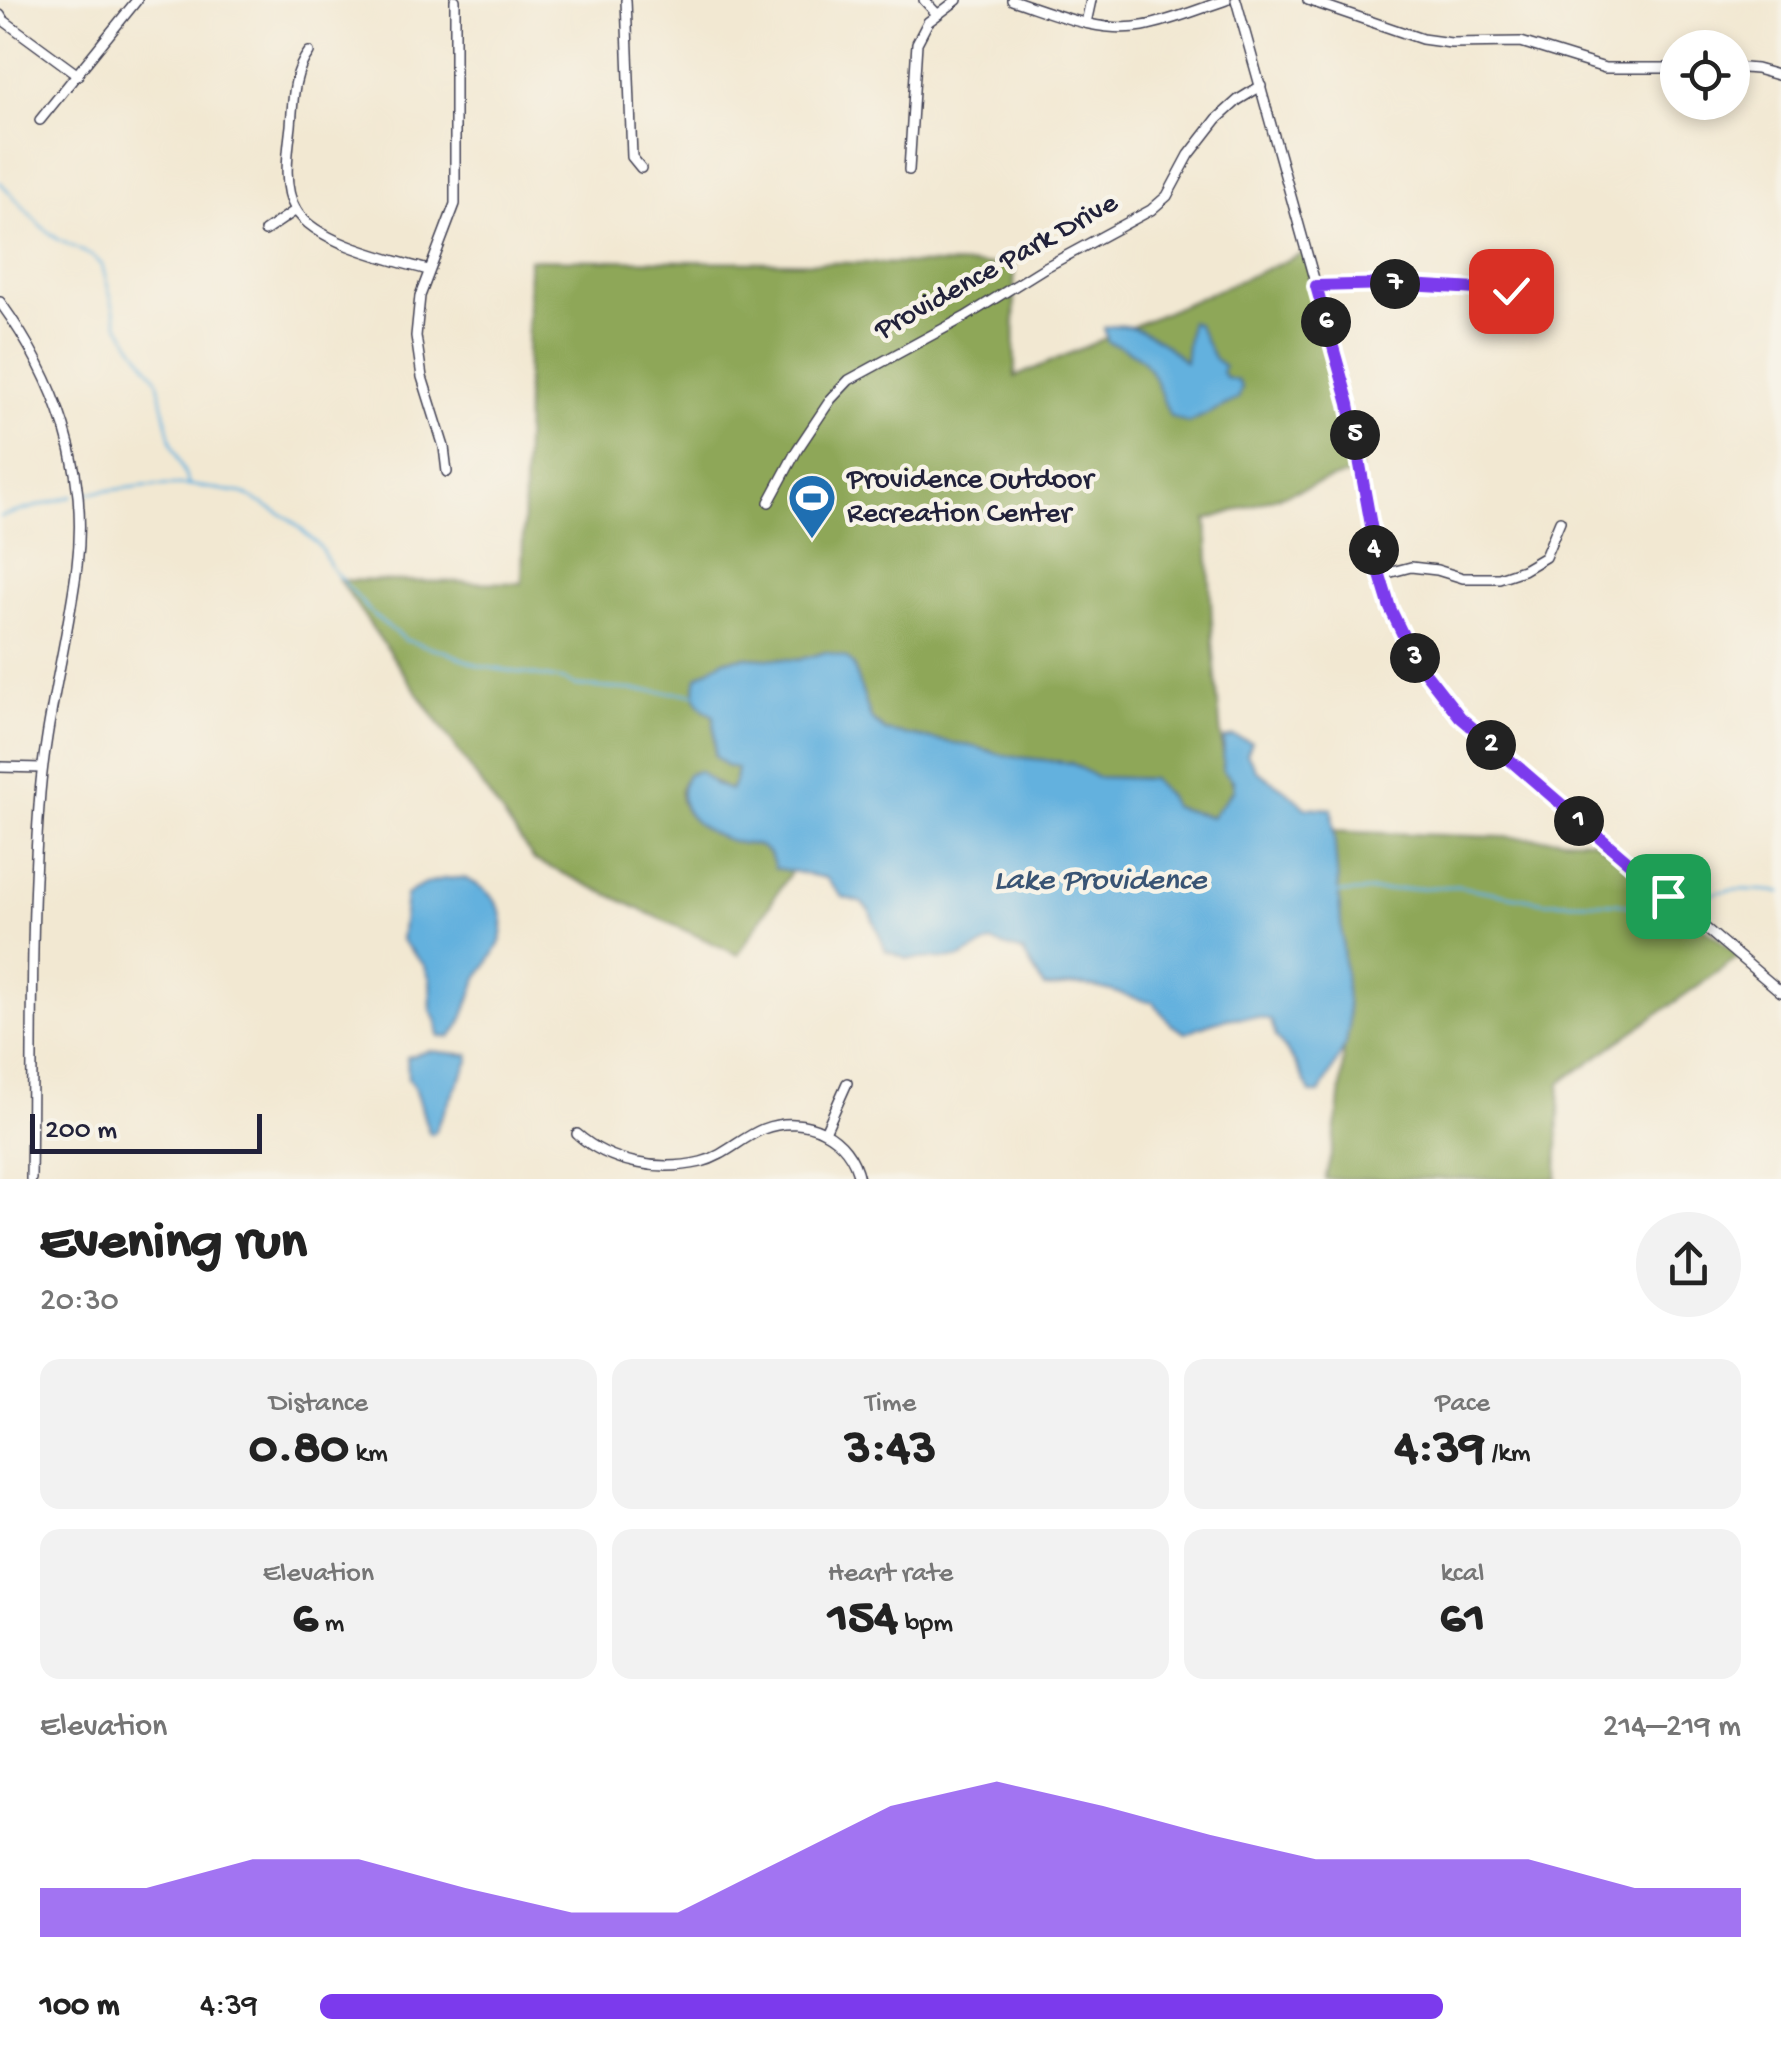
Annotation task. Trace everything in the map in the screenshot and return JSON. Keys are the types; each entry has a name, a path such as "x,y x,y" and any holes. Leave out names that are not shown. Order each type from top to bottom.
{"street":[{"path":"40,120 137,0"},
{"path":"447,472 444,447 422,377 416,336 420,296 455,204 455,0"},
{"path":"626,0 632,157 640,168"},
{"path":"924,0 937,14"},
{"path":"909,170 915,55 928,22 957,0"},
{"path":"1012,0 1112,28 1142,26 1226,0"},
{"path":"1086,23 1092,0"},
{"path":"1237,0 1349,404 1380,575 1390,608 1414,658 1460,717 1781,992"},
{"path":"1308,0 1422,39 1521,42 1605,68 1660,68"},
{"path":"0,15 78,75"},
{"path":"309,52 300,64 295,84 287,161 296,210 321,232 354,248 428,270"},
{"path":"1750,68 1781,76"},
{"name":"Providence Park Drive","path":"770,502 797,450 831,399 849,380 1151,210 1167,196 1189,155 1217,119 1260,86"},
{"path":"264,232 296,210"},
{"path":"1316,286 1504,288 1519,298"},
{"path":"0,302 34,352 53,394 67,435 78,495 77,562 42,768 31,1179"},
{"path":"1380,575 1411,567 1463,578 1499,578 1545,557 1560,521"},
{"path":"0,768 42,768"},
{"path":"826,1132 847,1083"},
{"path":"577,1134 612,1158 673,1164 711,1159 759,1130 808,1125 826,1132 846,1149 859,1179"}],"green space":[{"path":"1308,251 1360,470 1207,520 1222,749 1234,789 1212,817 1173,807 1151,779 1095,777 1071,763 1006,756 885,731 871,719 853,665 826,652 798,660 724,660 705,711 714,716 715,756 726,766 737,767 735,782 730,790 691,772 680,796 684,808 703,826 729,839 761,846 770,854 775,868 792,870 738,955 534,860 339,580 522,583 529,259 1014,265 1015,377"},
{"path":"1324,831 1594,840 1740,956 1560,1083 1557,1179 1325,1179 1338,1116 1345,1014 1339,905"}],"water":[{"path":"1190,321 1197,324 1214,358 1224,366 1226,378 1238,381 1242,387 1238,399 1188,423 1170,416 1144,361 1108,342 1104,328 1137,329 1185,362"},
{"name":"Lake Providence","path":"826,652 847,658 853,665 871,719 885,731 1006,756 1071,763 1096,777 1151,779 1173,807 1211,817 1234,789 1233,780 1223,771 1224,739 1233,736 1252,742 1247,754 1257,771 1305,807 1332,809 1349,1026 1346,1044 1320,1093 1310,1093 1276,1037 1271,1021 1250,1017 1228,1019 1186,1033 1172,1025 1153,1002 1095,987 1044,987 1023,952 991,942 960,958 907,959 886,951 869,910 862,903 842,897 826,878 775,868 763,848 715,834 694,820 682,800 687,774 699,771 716,785 730,790 737,768 726,766 715,756 714,716 697,700 697,677 724,660 798,660"},
{"path":"464,878 490,894 500,910 503,929 460,1024 451,1037 439,1037 431,1010 430,979 424,965 401,940 406,895 433,881"},
{"path":"429,1051 469,1055 470,1059 433,1134 408,1079 407,1057"}],"waterway":[{"path":"0,182 41,226 102,265 118,324 157,379 172,444 189,484"},
{"path":"81,494 189,485 243,493 290,519 320,547 332,569 372,614 405,640 479,666 564,680 576,686 695,694"},
{"path":"0,517 73,496"},
{"path":"1337,893 1457,886 1545,902 1617,903 1672,917 1677,913"},
{"path":"1688,904 1721,892 1781,892"}],"place":[{"name":"Providence Outdoor Recreation Center","path":"812,540"}],"route":[{"path":"1511,291 1391,284 1316,286 1349,404 1380,575 1390,608 1414,658 1460,717 1668,896"}]}
